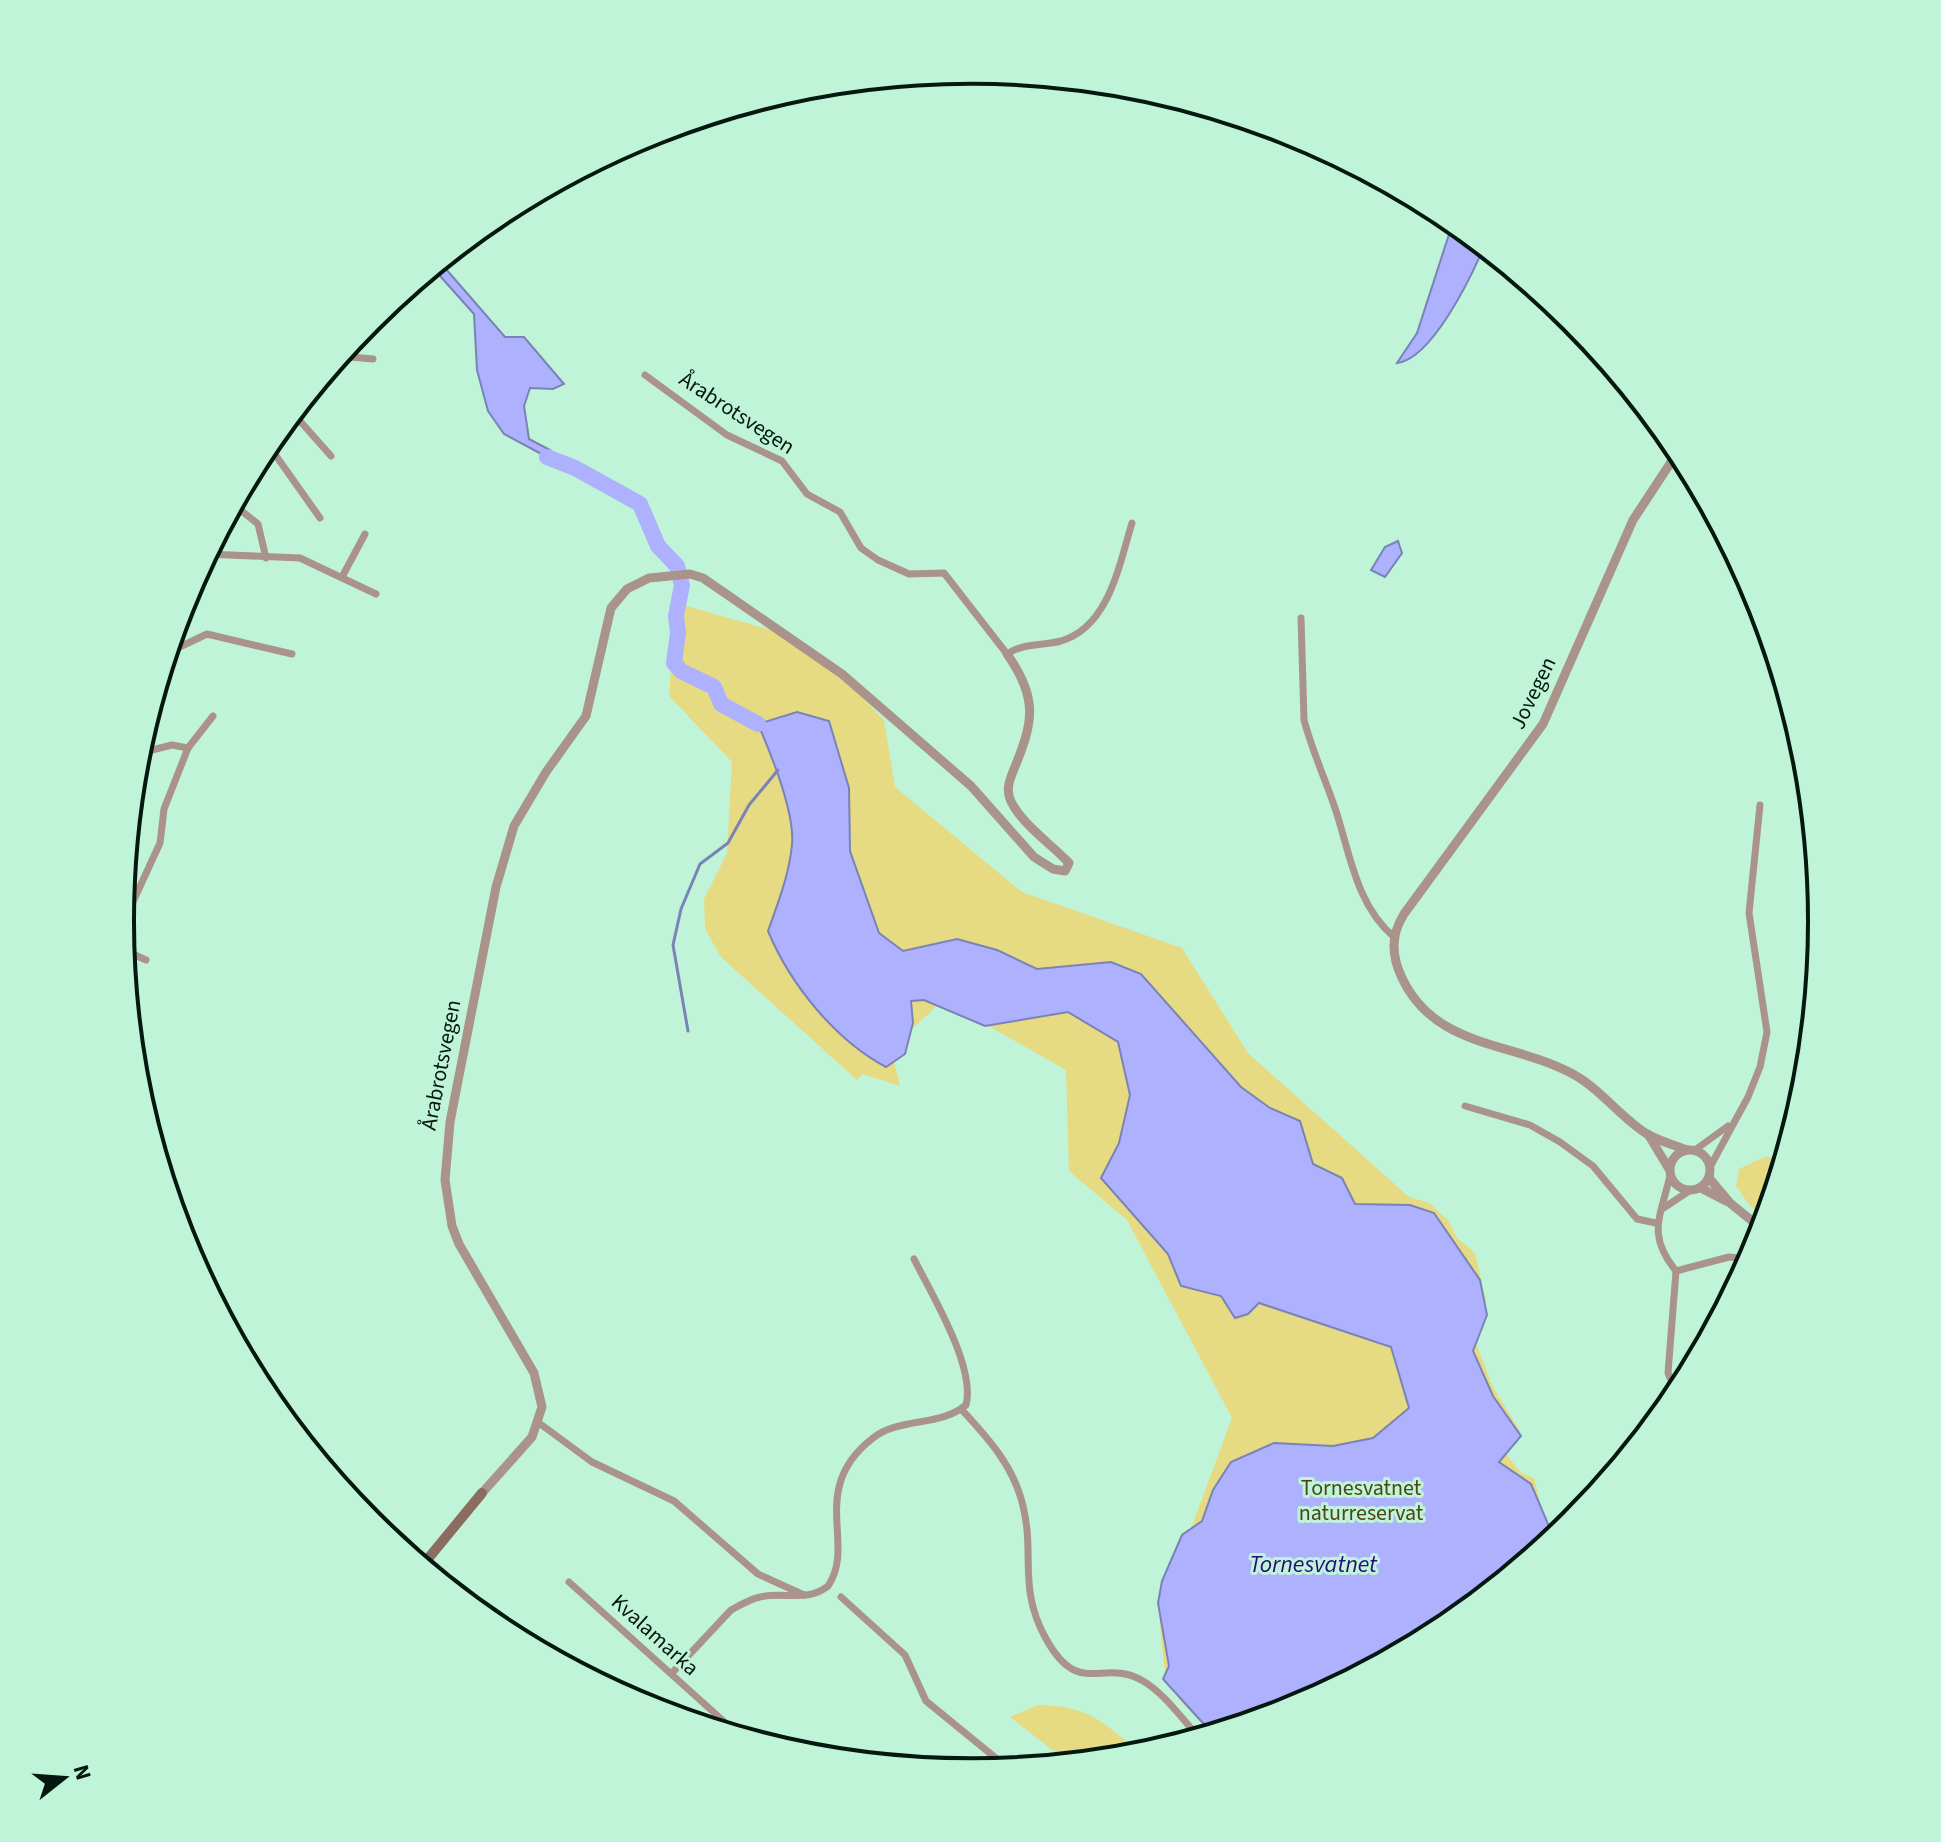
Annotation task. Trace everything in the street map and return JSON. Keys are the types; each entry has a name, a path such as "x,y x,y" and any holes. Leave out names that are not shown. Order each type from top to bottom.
{"main road":[{"path":"429,1558 482,1493"}],"street":[{"path":"352,357 373,359"},
{"name":"Årabrotsvegen","path":"539,1423 542,1407 534,1373 467,1260 452,1226 445,1180 447,1138 496,887 514,826 546,772 586,716 611,608 637,582 673,574 690,574 711,583 842,674 971,786 1034,857 1053,869 1065,871 1069,863 1009,796 1010,778 1027,738 1031,716 1029,693 1007,654 944,573 909,574 878,560 861,548 840,512 807,494 782,461 727,435 645,375"},
{"path":"299,420 331,456"},
{"path":"276,455 320,518"},
{"name":"Jovegen","path":"1394,937 1404,914 1543,724 1633,520 1670,463"},
{"path":"241,511 258,524 266,558"},
{"path":"1007,654 1023,646 1060,641 1090,625 1104,605 1132,523"},
{"path":"342,577 365,534"},
{"path":"218,555 300,558 376,594"},
{"path":"1301,618 1304,720 1308,736 1342,828 1355,879 1374,915 1394,937 1395,959 1408,990 1443,1026 1470,1040 1545,1062 1575,1075 1648,1134 1705,1156 1710,1167"},
{"path":"180,647 207,634 292,654"},
{"path":"134,899 160,843 164,809 188,748 213,716"},
{"path":"152,750 172,745 188,748"},
{"path":"1661,1210 1689,1191 1701,1188 1709,1178 1710,1167 1730,1124 1748,1097 1760,1067 1767,1032 1749,913 1760,805"},
{"path":"135,955 146,960"},
{"path":"1465,1106 1530,1125 1560,1142 1593,1166 1637,1219 1656,1223"},
{"path":"1670,1379 1668,1373 1676,1271 1661,1252 1656,1223 1675,1156 1691,1150 1730,1124"},
{"path":"1648,1134 1677,1186 1689,1191"},
{"path":"1709,1178 1730,1203 1752,1221"},
{"path":"1701,1188 1730,1203"},
{"path":"1676,1271 1736,1258"},
{"path":"914,1259 950,1329 968,1392 961,1409"},
{"path":"961,1409 1001,1455 1023,1503 1029,1564 1026,1589 1032,1608 1060,1660 1074,1672 1140,1679 1190,1728"},
{"path":"672,1673 731,1610 742,1603 759,1597 806,1596 821,1592 833,1579 837,1560 835,1504 844,1476 862,1448 895,1427 961,1409"},
{"path":"482,1493 526,1445 539,1423 592,1462 674,1501 758,1574 806,1596"},
{"name":"Kvalamarka","path":"569,1582 721,1720"},
{"path":"841,1597 905,1655 926,1701 995,1757"}],"green space":[{"name":"Tornesvatnet","path":"676,603 778,632 837,672 884,720 895,787 1022,892 1182,948 1248,1053 1409,1197 1429,1203 1448,1220 1457,1238 1475,1253 1486,1301 1477,1346 1493,1387 1520,1431 1503,1450 1521,1473 1534,1478 1547,1527 1480,1585 1389,1646 1291,1694 1203,1725 1181,1702 1165,1674 1159,1615 1232,1418 1127,1220 1069,1171 1066,1070 943,1000 877,1062 886,1067 894,1061 900,1086 863,1074 857,1080 721,957 705,929 704,899 727,853 732,762 669,696"},
{"path":"1764,1157 1773,1157 1756,1210 1736,1186 1739,1169"},
{"path":"1038,1705 1071,1708 1095,1718 1128,1743 1057,1753 1010,1717"}],"water":[{"path":"1449,234 1480,257 1460,296 1436,332 1424,347 1397,363 1417,333"},
{"path":"446,269 505,337 524,337 564,384 553,389 530,388 524,406 529,439 550,450 547,457 504,434 488,411 477,370 474,314 439,275"},
{"path":"1398,541 1402,553 1385,577 1371,570 1385,547"},
{"name":"Tornesvatnet","path":"797,712 829,721 849,788 850,851 879,933 903,951 957,939 997,950 1037,969 1111,962 1141,974 1241,1087 1270,1108 1300,1121 1313,1164 1342,1178 1355,1204 1410,1205 1434,1213 1480,1280 1487,1315 1473,1351 1493,1396 1521,1436 1499,1462 1531,1484 1549,1525 1480,1585 1389,1646 1291,1694 1204,1724 1163,1679 1169,1666 1158,1603 1162,1581 1182,1535 1202,1521 1213,1490 1231,1462 1274,1443 1333,1446 1373,1438 1409,1408 1391,1347 1259,1303 1248,1314 1235,1318 1221,1296 1181,1286 1168,1254 1101,1178 1119,1143 1130,1095 1118,1042 1068,1012 985,1026 924,1000 911,1001 913,1023 905,1054 886,1067 867,1056 832,1026 789,971 768,931 783,889 792,832 781,784 758,724"}],"waterway":[{"path":"547,457 575,468 640,504 658,546 677,566 682,585 676,616 678,633 674,663 681,671 714,687 721,704 758,724"},
{"path":"688,1031 673,945 681,909 700,864 728,843 749,805 778,770"}],"park label":[{"name":"Tornesvatnet naturreservat","path":"1361,1500"}]}
